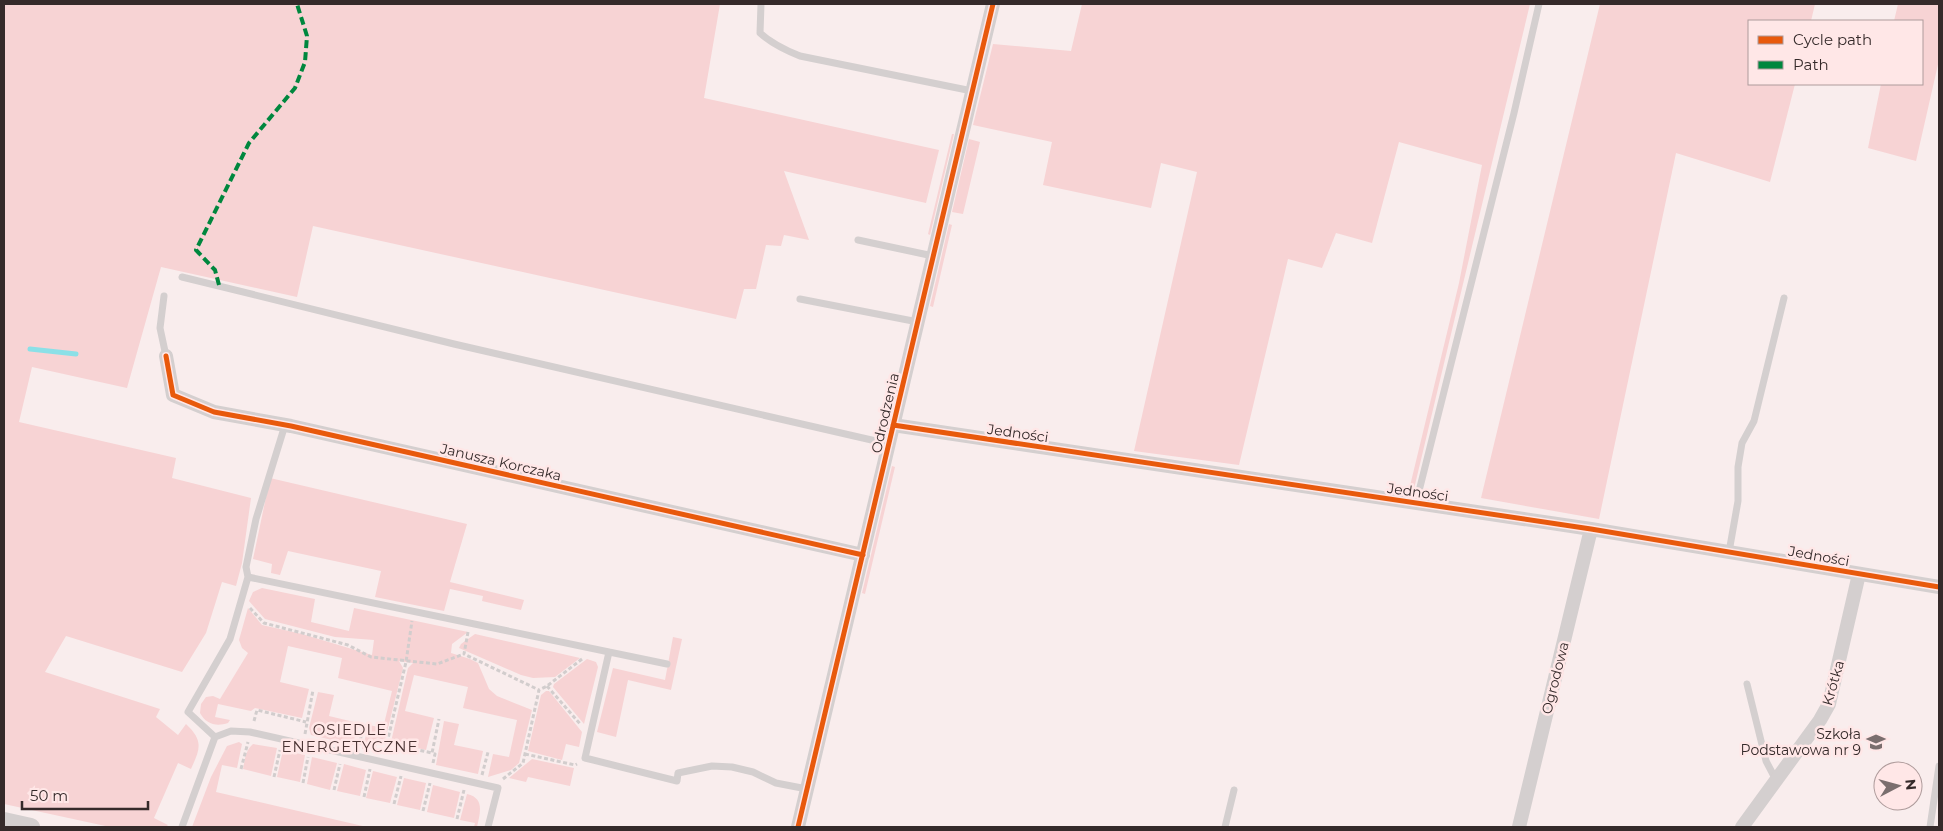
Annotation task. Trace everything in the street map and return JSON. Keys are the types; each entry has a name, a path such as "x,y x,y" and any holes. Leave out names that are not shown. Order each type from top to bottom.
{"street":[{"name":"Odrodzenia","path":"798,827 993,4"},
{"name":"Janusza Korczaka","path":"166,356 173,395 214,412 285,425 863,555"},
{"name":"Jedności","path":"893,425 1592,529 1939,588"},
{"name":"Ogrodowa","path":"1519,827 1592,529"},
{"name":"Krótka","path":"1742,827 1820,720 1829,704 1859,574"},
{"path":"4,821 31,827"}],"lane":[{"path":"761,4 760,33 769,41 800,56 972,91"},
{"path":"1416,503 1514,113 1539,4"},
{"path":"858,240 933,256"},
{"path":"182,278 454,344 889,444"},
{"path":"164,296 160,328 166,356"},
{"path":"1729,552 1738,501 1738,467 1742,443 1754,421 1784,298"},
{"path":"800,299 918,322"},
{"path":"215,737 188,712 230,639 248,577 246,567 256,518 285,425"},
{"path":"248,577 667,664"},
{"path":"609,652 585,758 676,781 678,773 712,766 732,767 753,772 776,783 807,789"},
{"path":"1747,684 1766,761 1776,780"},
{"path":"182,827 215,737 231,731 250,732 498,788 488,827"},
{"path":"1930,827 1939,766"},
{"path":"1225,827 1234,790"}],"path":[{"path":"242,597 264,622 348,645 371,657 437,664 464,654 539,690"},
{"path":"387,743 406,662 413,612"},
{"path":"464,654 470,624"},
{"path":"539,690 595,649"},
{"path":"547,686 583,728 590,733"},
{"path":"306,722 313,690"},
{"path":"498,788 500,782 523,763 539,690"},
{"path":"364,751 373,749 378,741 432,753 440,719"},
{"path":"358,749 364,724"},
{"path":"242,739 256,741"},
{"path":"274,776 281,747"},
{"path":"482,778 488,752"},
{"path":"303,783 309,754"},
{"path":"525,754 574,766 585,758"},
{"path":"333,759 341,761 334,790"},
{"path":"364,797 370,768 378,770"},
{"path":"393,773 411,777"},
{"path":"394,804 401,775"},
{"path":"423,811 430,782 438,784"},
{"path":"455,788 469,791"},
{"path":"457,819 464,790"}],"shaded area":[{"path":"4,4 720,4 704,98 939,150 926,203 784,171 809,240 784,235 781,246 766,245 756,289 744,289 736,319 313,226 297,297 161,267 127,388 32,367 19,422 176,458 172,478 251,498 242,563 236,586 222,582 206,633 182,672 66,636 45,672 160,709 156,717 178,735 186,724 196,735 199,745 197,756 191,769 178,763 154,818 168,825 166,827 110,827 4,804"},
{"path":"1082,4 1530,4 1413,493 1409,490 1459,283 1482,165 1399,142 1372,243 1336,233 1322,268 1288,259 1239,465 1134,451 1197,172 1161,163 1151,208 1043,185 1052,142 973,125 993,44 1071,51"},
{"path":"1600,4 1815,4 1811,20 1748,20 1748,85 1795,85 1770,182 1676,153 1599,519 1481,498"},
{"path":"1898,4 1939,4 1939,60 1916,161 1868,148 1881,85 1923,85 1923,20 1894,20"},
{"path":"952,134 954,134 930,235 928,234"},
{"path":"969,139 980,142 963,214 952,212"},
{"path":"949,224 952,225 933,307 930,306"},
{"path":"892,466 895,467 865,594 862,593"},
{"path":"270,478 467,524 450,582 524,600 521,610 482,601 483,596 450,589 444,611 375,597 381,571 288,551 280,575 271,573 272,564 253,559"},
{"path":"262,588 315,599 311,622 349,631 354,608 468,632 452,644 451,653 478,663 489,689 497,696 532,710 519,763 511,770 488,777 493,754 509,757 517,720 463,708 468,687 414,675 405,711 434,718 426,750 391,742 408,668 413,663 399,661 403,668 385,740 377,738 370,747 362,749 369,725 383,728 392,691 338,678 342,658 288,646 280,682 309,689 302,718 255,708 251,711 218,704 215,717 230,720 228,723 219,725 205,720 200,713 201,704 206,697 213,696 220,699 248,653 242,648 239,640 248,608 262,625 302,634 372,655 374,640 335,637 265,619 249,601 253,592"},
{"path":"475,634 580,658 555,677 533,678 521,675 459,648 461,644"},
{"path":"673,637 682,639 671,690 628,680 616,737 597,732 613,668 665,680"},
{"path":"587,659 596,662 598,667 584,724 553,687 554,684"},
{"path":"549,691 582,732 579,747 566,744 562,760 528,751 541,695"},
{"path":"318,692 334,695 329,716 358,723 353,745 311,735 309,728"},
{"path":"444,721 459,724 454,745 483,751 478,774 436,765"},
{"path":"239,742 242,744 237,768 222,765 216,792 367,827 192,827 211,777 227,746"},
{"path":"253,744 277,748 271,776 243,769 247,753"},
{"path":"283,750 305,755 300,782 277,777"},
{"path":"312,757 337,763 330,790 307,784"},
{"path":"532,759 574,768 570,786 528,777 526,782 509,778"},
{"path":"344,764 366,770 360,796 337,791"},
{"path":"373,771 397,777 390,803 366,798"},
{"path":"404,778 426,783 420,810 397,805"},
{"path":"433,785 460,792 454,818 427,812"},
{"path":"467,794 477,799 479,803 480,811 477,827 474,827 475,823 460,820"}],"waterway":[{"path":"30,349 76,354"}],"marked path":[{"path":"219,285 215,270 196,250 249,143 295,88 305,62 307,36 297,4"}],"cycle path":[{"path":"798,827 993,4"},
{"path":"166,356 173,395 214,412 291,426 863,555"},
{"path":"893,425 1591,529 1939,587"}],"place":[{"name":"Szkoła Podstawowa nr 9","path":"1876,742"}],"district":[{"name":"OSIEDLE ENERGETYCZNE","path":"350,738"}]}
